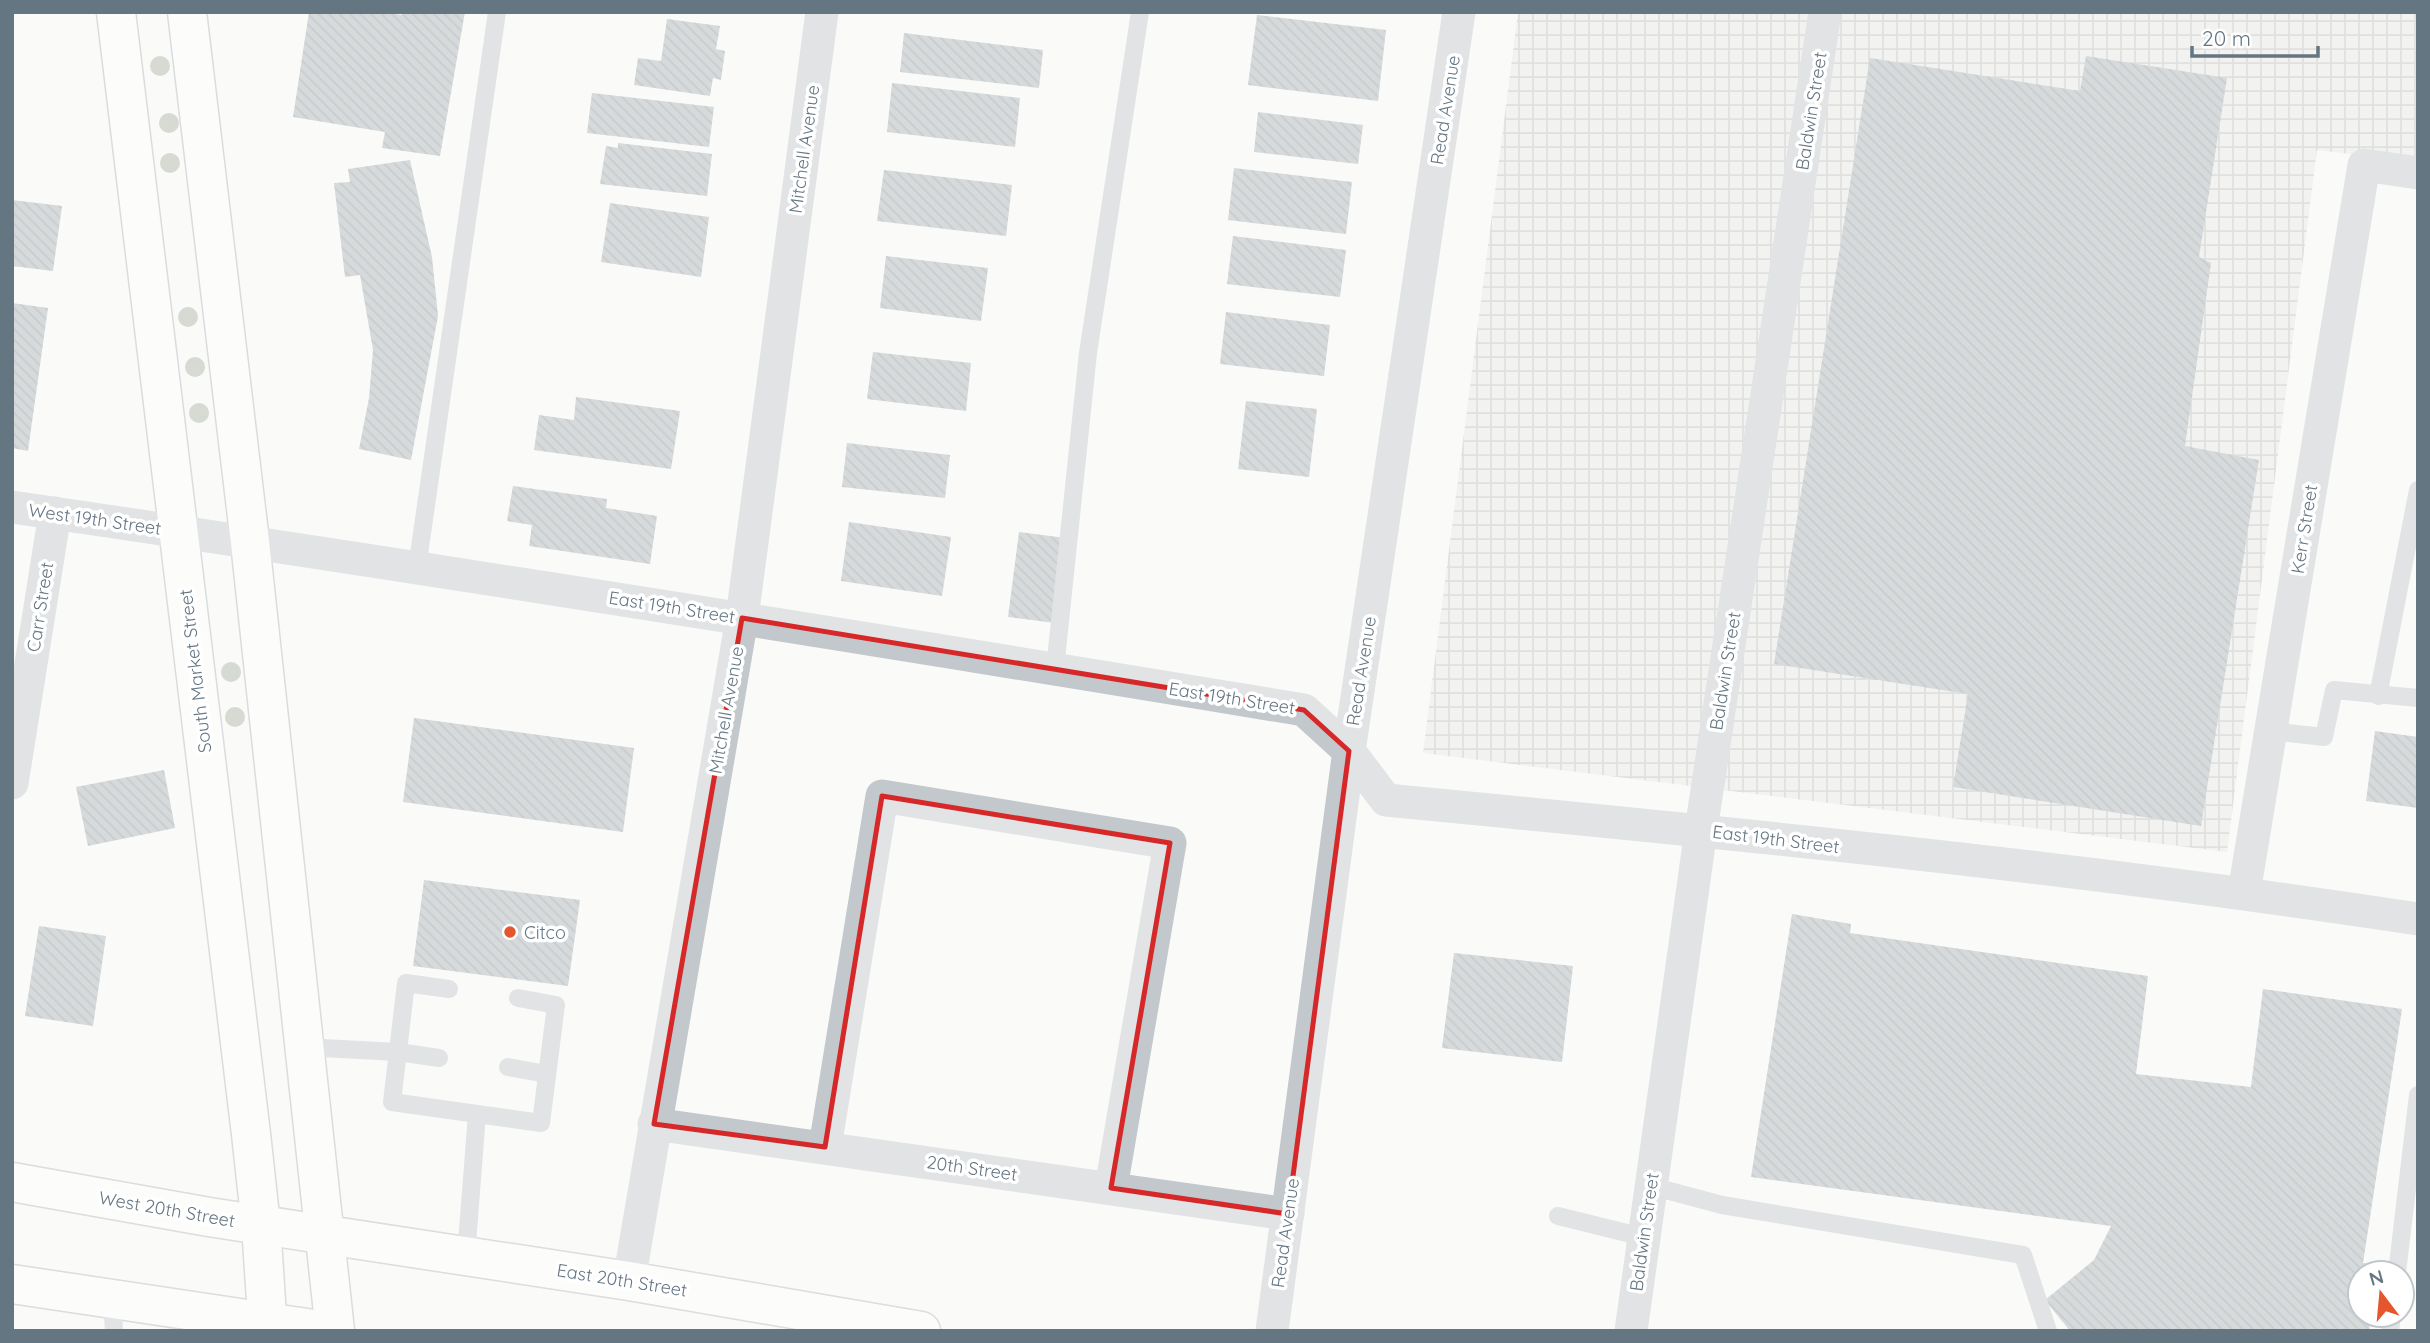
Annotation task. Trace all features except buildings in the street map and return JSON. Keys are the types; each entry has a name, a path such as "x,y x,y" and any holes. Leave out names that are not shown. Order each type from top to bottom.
{"main road":[{"name":"South Market Street","path":"116,12 261,1225 268,1327"},
{"path":"190,19 250,542 335,1331"},
{"name":"West 20th Street","path":"12,1182 261,1225 323,1233"},
{"name":"East 20th Street","path":"323,1233 629,1281 921,1331"},
{"path":"12,1284 113,1315 327,1331"}],"street":[{"name":"Mitchell Avenue","path":"629,1281 742,618 822,12"},
{"name":"Read Avenue","path":"1272,1331 1349,751 1459,12"},
{"name":"Baldwin Street","path":"1630,1331 1701,830 1825,12"},
{"name":"Kerr Street","path":"2244,893 2364,165 2418,173"},
{"name":"West 19th Street","path":"12,507 178,531"},
{"name":"Carr Street","path":"12,783 55,513"},
{"name":"East 19th Street","path":"178,531 742,618 1304,710 1349,751 1386,800 1701,830 2244,893 2418,919"},
{"path":"825,1147 882,796 1170,843 1111,1188"},
{"name":"20th Street","path":"654,1124 1288,1214"}],"lane":[{"path":"417,568 497,12"},
{"path":"1055,669 1088,353 1140,12"},
{"path":"2378,696 2418,490"},
{"path":"2271,731 2324,737 2334,690 2418,698"},
{"path":"449,989 407,983 392,1102 541,1123 556,1005 518,998"},
{"path":"303,1047 398,1052 439,1058"},
{"path":"508,1068 547,1074"},
{"path":"2398,1259 2418,1095"},
{"path":"466,1256 477,1114"},
{"path":"1651,1186 1722,1205 2023,1255 2049,1331"},
{"path":"1558,1216 1643,1237"}],"highlighted area":[{"path":"742,618 1304,710 1349,751 1288,1214 1111,1188 1170,843 882,796 825,1147 654,1124"}],"shaded area":[{"path":"1518,12 2418,12 2418,162 2317,150 2227,852 1423,753"}],"place":[{"name":"Citco","path":"510,932"}]}
